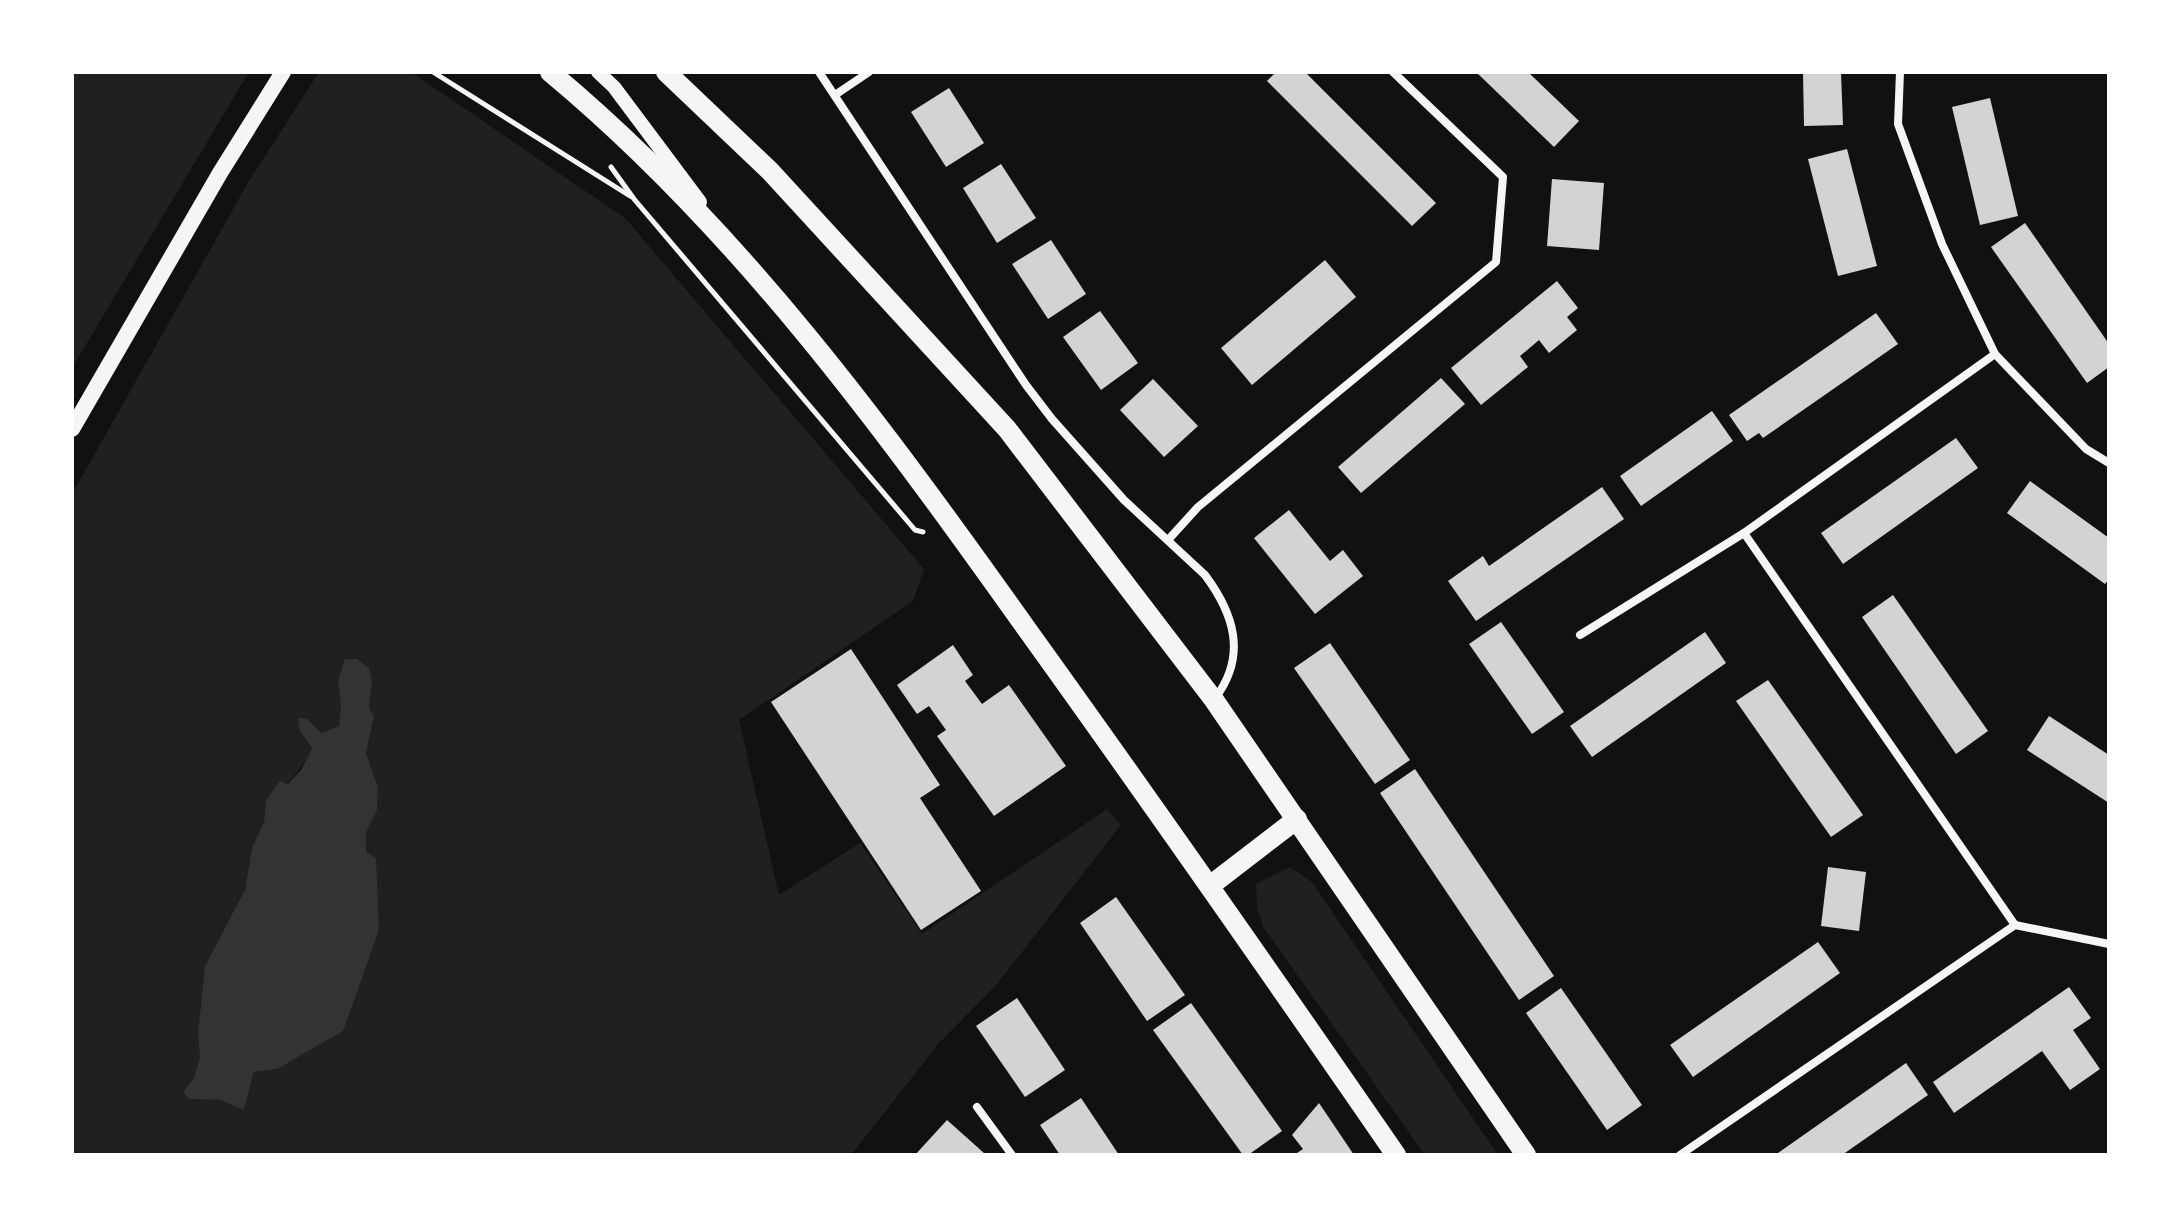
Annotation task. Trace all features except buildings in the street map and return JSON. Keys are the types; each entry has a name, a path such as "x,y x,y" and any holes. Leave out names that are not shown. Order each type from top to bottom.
{"main road":[{"path":"72,429 220,173 283,72"},
{"path":"550,72 645,158 738,254 821,352 966,544 1211,885 1396,1155"},
{"path":"666,72 770,171 1007,429 1214,700 1526,1155"},
{"path":"1211,885 1297,819"}],"street":[{"path":"598,72 614,87 738,254"},
{"path":"819,72 1026,385 1124,500 1205,575 1224,603 1230,617 1233,642 1232,670 1214,700"},
{"path":"835,95 869,72"},
{"path":"1168,540 1198,507 1496,262 1503,177 1393,72"},
{"path":"1900,72 1898,124 1942,244 1995,354 2086,449 2109,463"},
{"path":"1580,635 1744,533 1995,354"},
{"path":"1744,533 2015,925 2109,944"},
{"path":"1680,1155 2015,925"},
{"path":"977,1107 1012,1155"}],"path":[{"path":"433,72 634,199 915,530 966,544"}],"shaded area":[{"path":"72,72 249,72 72,368"},
{"path":"319,72 411,72 625,218 924,569 913,601 739,720 779,895 860,843 922,934 1107,809 1121,825 997,984 940,1042 851,1155 72,1155 72,494 249,181","holes":["338,680 372,681 369,707 374,718 366,753 378,787 377,810 366,832 366,852 379,930 362,973 277,1069 254,1072 244,1110 220,1100 189,1099 183,1092 194,1078 201,1057 198,1033 205,966 245,888 252,848 264,821 266,800 293,777 312,747 300,731 321,734 339,726 341,705"]},
{"path":"345,659 357,659 369,668 372,681 369,707 374,717 366,753 378,787 377,810 366,832 366,852 376,858 379,930 343,1031 277,1069 254,1072 244,1110 220,1100 189,1099 183,1092 194,1078 200,1057 198,1033 205,966 245,889 252,848 264,821 266,800 280,781 288,784 301,770 312,748 300,731 298,718 307,719 321,733 339,726 341,705 338,680"},
{"path":"1290,867 1312,882 1498,1155 1425,1155 1264,928 1257,909 1256,884"}]}
